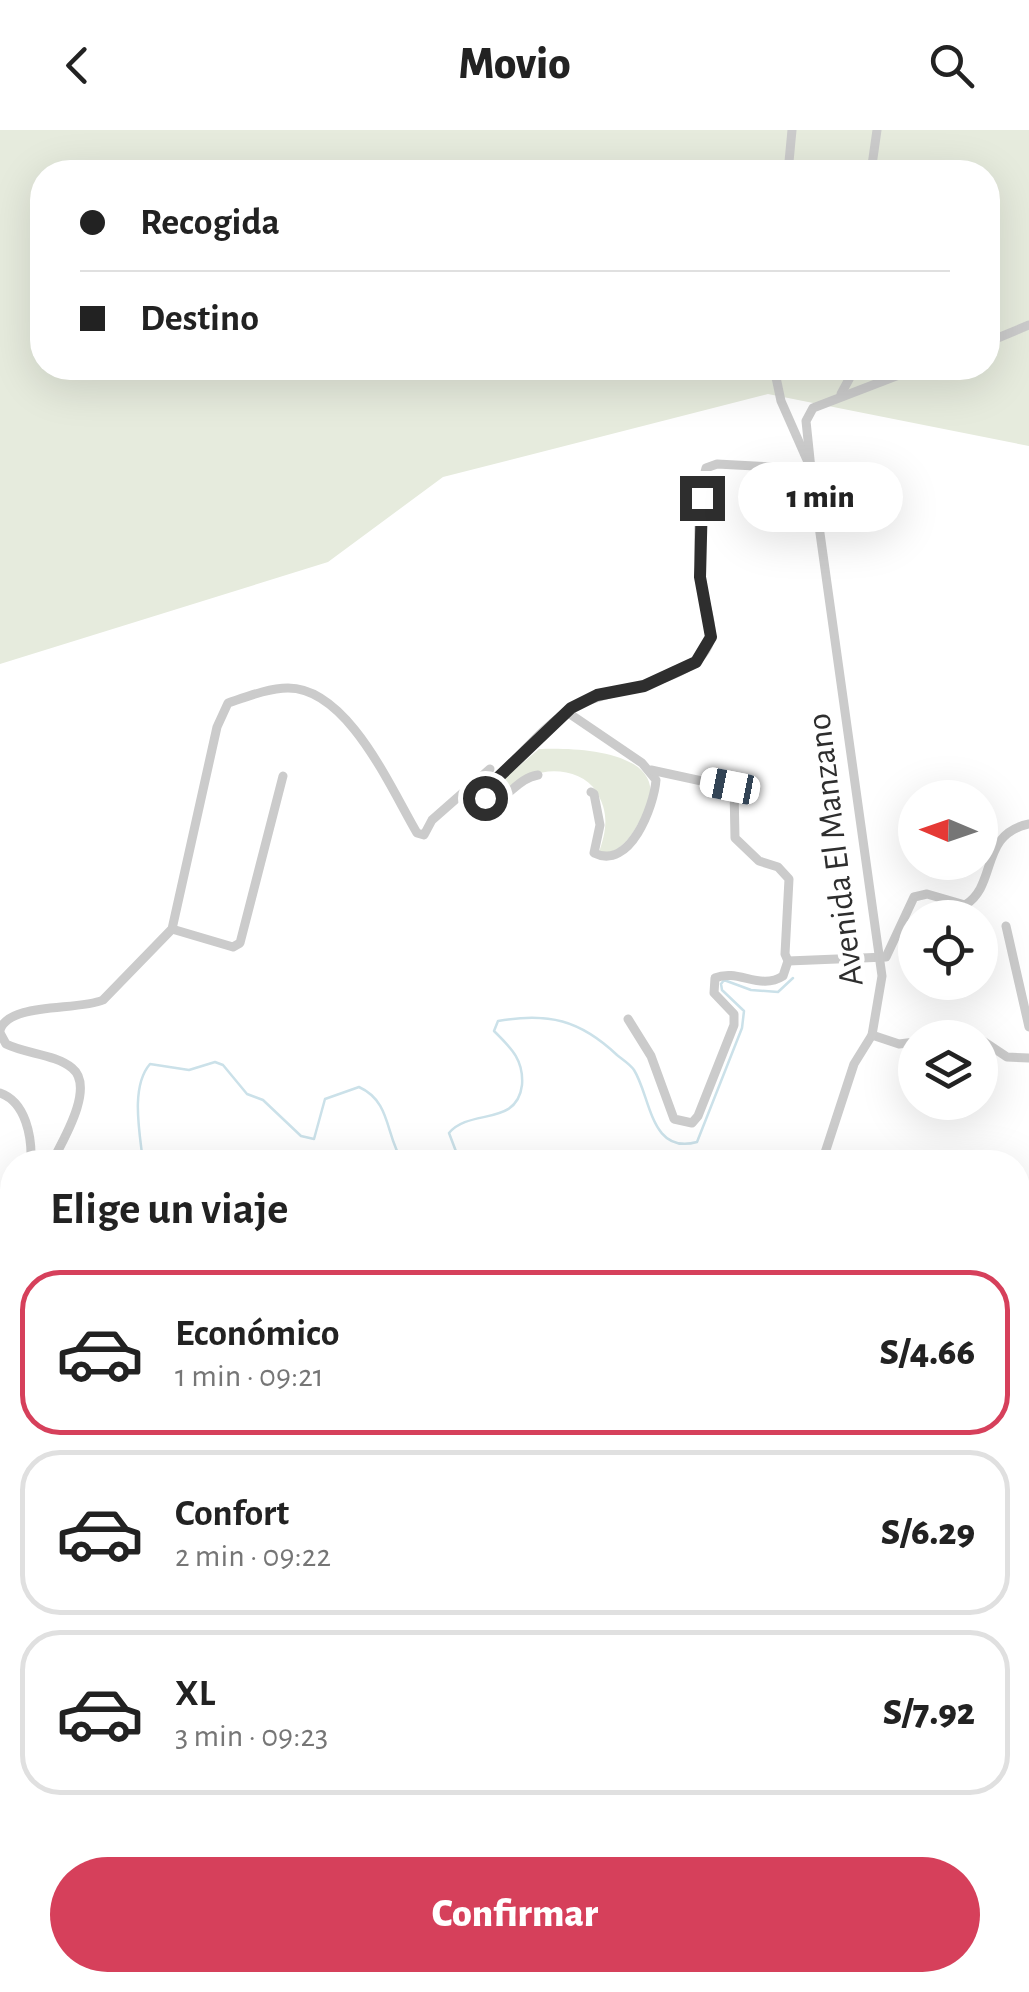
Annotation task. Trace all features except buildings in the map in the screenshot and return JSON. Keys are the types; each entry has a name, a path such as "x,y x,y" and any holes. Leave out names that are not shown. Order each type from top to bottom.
{"street":[{"path":"789,160 792,130"},
{"path":"874,160 878,130"},
{"path":"1000,337 1029,326"},
{"name":"Avenida El Manzano","path":"777,380 781,401 811,468 881,959 882,993 872,1035 854,1064 826,1150"},
{"path":"840,396 850,380 860,389"},
{"path":"781,401 799,410 813,408 884,380"},
{"path":"538,774 526,777 499,800 485,798 486,789 567,712 597,695 644,686 696,662 711,637 700,577 706,468 717,464 811,468 806,420 813,408"},
{"path":"58,1150 74,1118 79,1078 74,1069 6,1044 0,1032 8,1018 19,1014 91,1006 103,1000 172,929 218,728 228,703 287,688 307,691 329,703 363,740 417,833 424,835 432,820 490,769"},
{"path":"567,712 651,770 734,788 735,838 759,861 778,867 789,879 785,954 788,961 783,976 768,983 723,974 715,978 714,993 734,1014 734,1025 692,1123 674,1119 650,1056 628,1020"},
{"path":"590,792 594,794 600,826 594,853 608,857 618,854 628,848 655,798 656,780 651,770"},
{"path":"172,929 233,947 240,943 283,776"},
{"path":"788,961 881,959 890,953 914,898 927,894 965,904 974,899 991,852 1005,835 1029,824"},
{"path":"1006,926 1029,1027"},
{"path":"872,1035 898,1044"},
{"path":"998,1051 1007,1057 1029,1058"},
{"path":"0,1093 11,1097 24,1116 30,1150"}],"shaded area":[{"path":"0,130 1029,130 1029,446 768,394 443,477 328,562 0,664"},
{"path":"539,749 600,752 637,766 648,779 650,795 642,817 631,835 613,852 599,852 605,828 603,806 591,784 576,775 540,773 491,796 492,789"}],"waterway":[{"path":"455,1150 449,1133 458,1125 502,1112 518,1098 522,1085 518,1061 494,1031 498,1021 516,1018 562,1022 590,1034 634,1070 661,1132 681,1144 697,1142 742,1028 744,1011 722,990 721,984 724,980 751,990 778,992 793,978"},
{"path":"142,1150 138,1098 150,1064 189,1070 215,1062 223,1065 247,1094 263,1100 301,1136 314,1139 325,1099 359,1087 370,1093 383,1110 396,1150"}],"route":[{"path":"485,798 486,789 571,708 597,695 644,686 696,662 705,650 711,637 700,577 702,498"}]}
